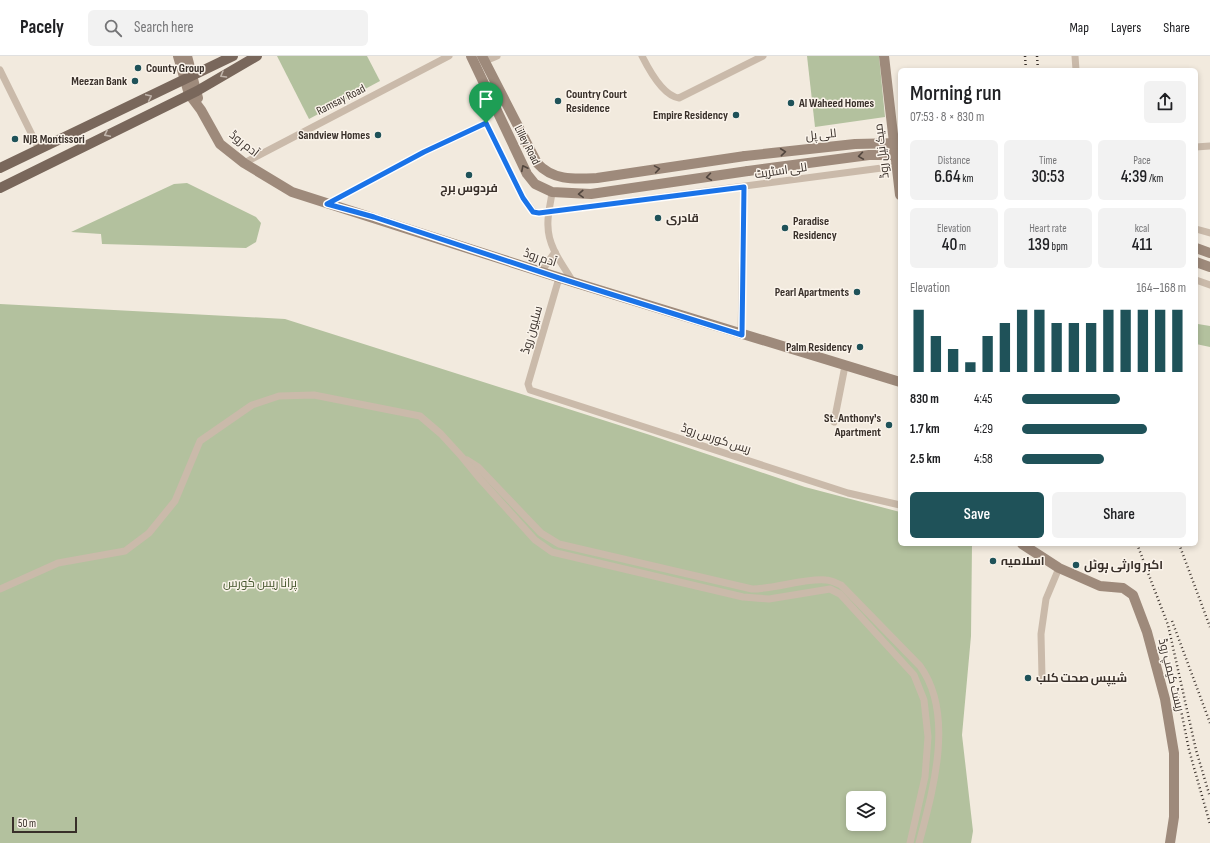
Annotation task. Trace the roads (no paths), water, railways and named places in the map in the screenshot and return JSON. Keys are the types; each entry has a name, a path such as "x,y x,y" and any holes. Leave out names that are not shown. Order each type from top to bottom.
{"main road":[{"path":"0,168 232,56"},
{"path":"0,188 193,92 257,56"}],"street":[{"path":"178,56 188,78"},
{"path":"188,56 188,78"},
{"name":"Ramsay Road","path":"244,163 449,56"},
{"name":"Lilley Road","path":"471,56 527,174 535,184 552,192"},
{"path":"483,59 497,56"},
{"path":"642,56 658,81 672,97 679,98 763,56"},
{"name":"میک نیل روڈ","path":"884,56 898,180"},
{"path":"1075,56 1076,68"},
{"name":"Lilley Road","path":"483,59 537,163 548,173 554,176"},
{"path":"0,70 39,149"},
{"name":"آدم روڈ","path":"188,78 201,110 220,144 244,163 292,192 327,204 374,217 559,278 898,381"},
{"path":"327,204 424,152 486,123 529,207 533,212 549,213"},
{"name":"للی پل","path":"554,176 574,179 597,178 744,156 855,144 898,143"},
{"path":"1198,147 1210,146"},
{"path":"573,282 555,252 548,227 552,192 591,194 869,155 898,155"},
{"name":"للی اسٹریٹ","path":"549,213 896,166"},
{"path":"742,335 744,187"},
{"path":"1198,230 1210,233"},
{"path":"1198,249 1210,253"},
{"path":"541,272 555,252"},
{"path":"1198,263 1210,267"},
{"name":"سلیون روڈ","path":"528,388 559,278"},
{"path":"1198,281 1210,285"},
{"path":"834,422 845,366"},
{"name":"ریس کورس روڈ","path":"528,388 530,390 608,416 841,490 898,504"},
{"path":"0,589 58,564 125,551 149,533 175,501 200,441 252,405 279,396 314,395 420,416 441,434 462,456 480,479 534,540 552,552 742,597 769,599 830,589 840,594 914,675 924,700 928,738 925,777 910,843"},
{"path":"462,456 478,467 541,533 559,544 752,590 827,580 841,585 920,666 929,678 937,710 939,756 919,843"},
{"path":"1025,546 1059,568 1046,599 1041,634 1042,677"},
{"name":"ریسٹ کیمپ روڈ","path":"1059,568 1100,586 1123,588 1133,595 1147,632 1165,699 1174,753 1174,817 1170,843"}],"railway":[{"path":"1025,56 1026,68"},
{"path":"1037,56 1038,68"},
{"path":"1138,546 1168,625 1196,750 1210,797"},
{"path":"1180,546 1210,627"},
{"path":"1172,621 1210,723"},
{"path":"1177,690 1189,750 1210,824"}],"place":[{"name":"County Group","path":"138,68"},
{"name":"Meezan Bank","path":"135,81"},
{"name":"Country Court Residence","path":"558,101"},
{"name":"Al Waheed Homes","path":"791,103"},
{"name":"Empire Residency","path":"736,115"},
{"name":"Sandview Homes","path":"378,135"},
{"name":"NJB Montissori","path":"15,139"},
{"name":"فردوس برج","path":"469,175"},
{"name":"قادری","path":"658,218"},
{"name":"Paradise Residency","path":"785,228"},
{"name":"Pearl Apartments","path":"857,292"},
{"name":"Palm Residency","path":"860,347"},
{"name":"St. Anthony's Apartment","path":"889,425"},
{"name":"اسلامیہ","path":"993,561"},
{"name":"اکبر وارثی ہوٹل","path":"1076,565"},
{"name":"شیپس صحت کلب","path":"1028,678"}],"park label":[{"name":"پرانا ریس کورس","path":"260,583"}]}
